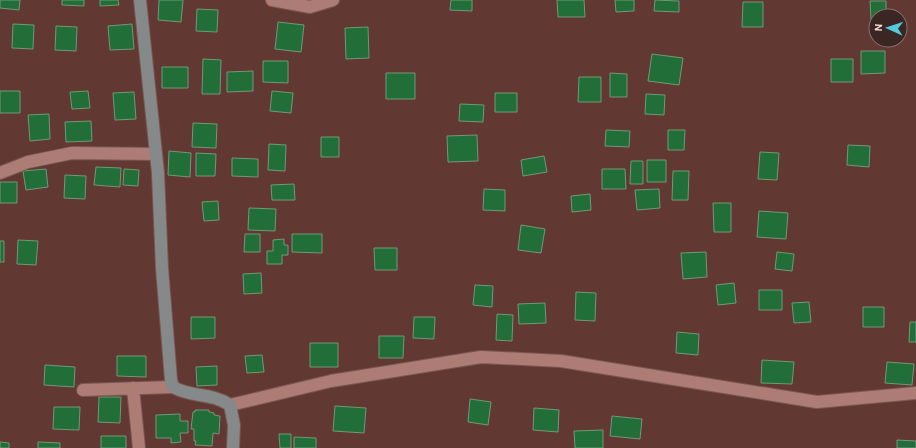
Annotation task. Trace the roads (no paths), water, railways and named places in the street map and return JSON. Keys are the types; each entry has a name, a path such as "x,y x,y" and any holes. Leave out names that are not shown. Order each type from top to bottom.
{"street":[{"path":"140,0 156,154 162,268 173,388"},
{"path":"272,0 310,7 333,0"},
{"path":"0,173 28,162 72,153 122,152 156,154"},
{"path":"83,390 173,388 186,393 220,398 230,404 331,380 481,357 561,361 817,402 916,393"},
{"path":"133,388 139,448"},
{"path":"230,404 234,425 233,448"}]}
